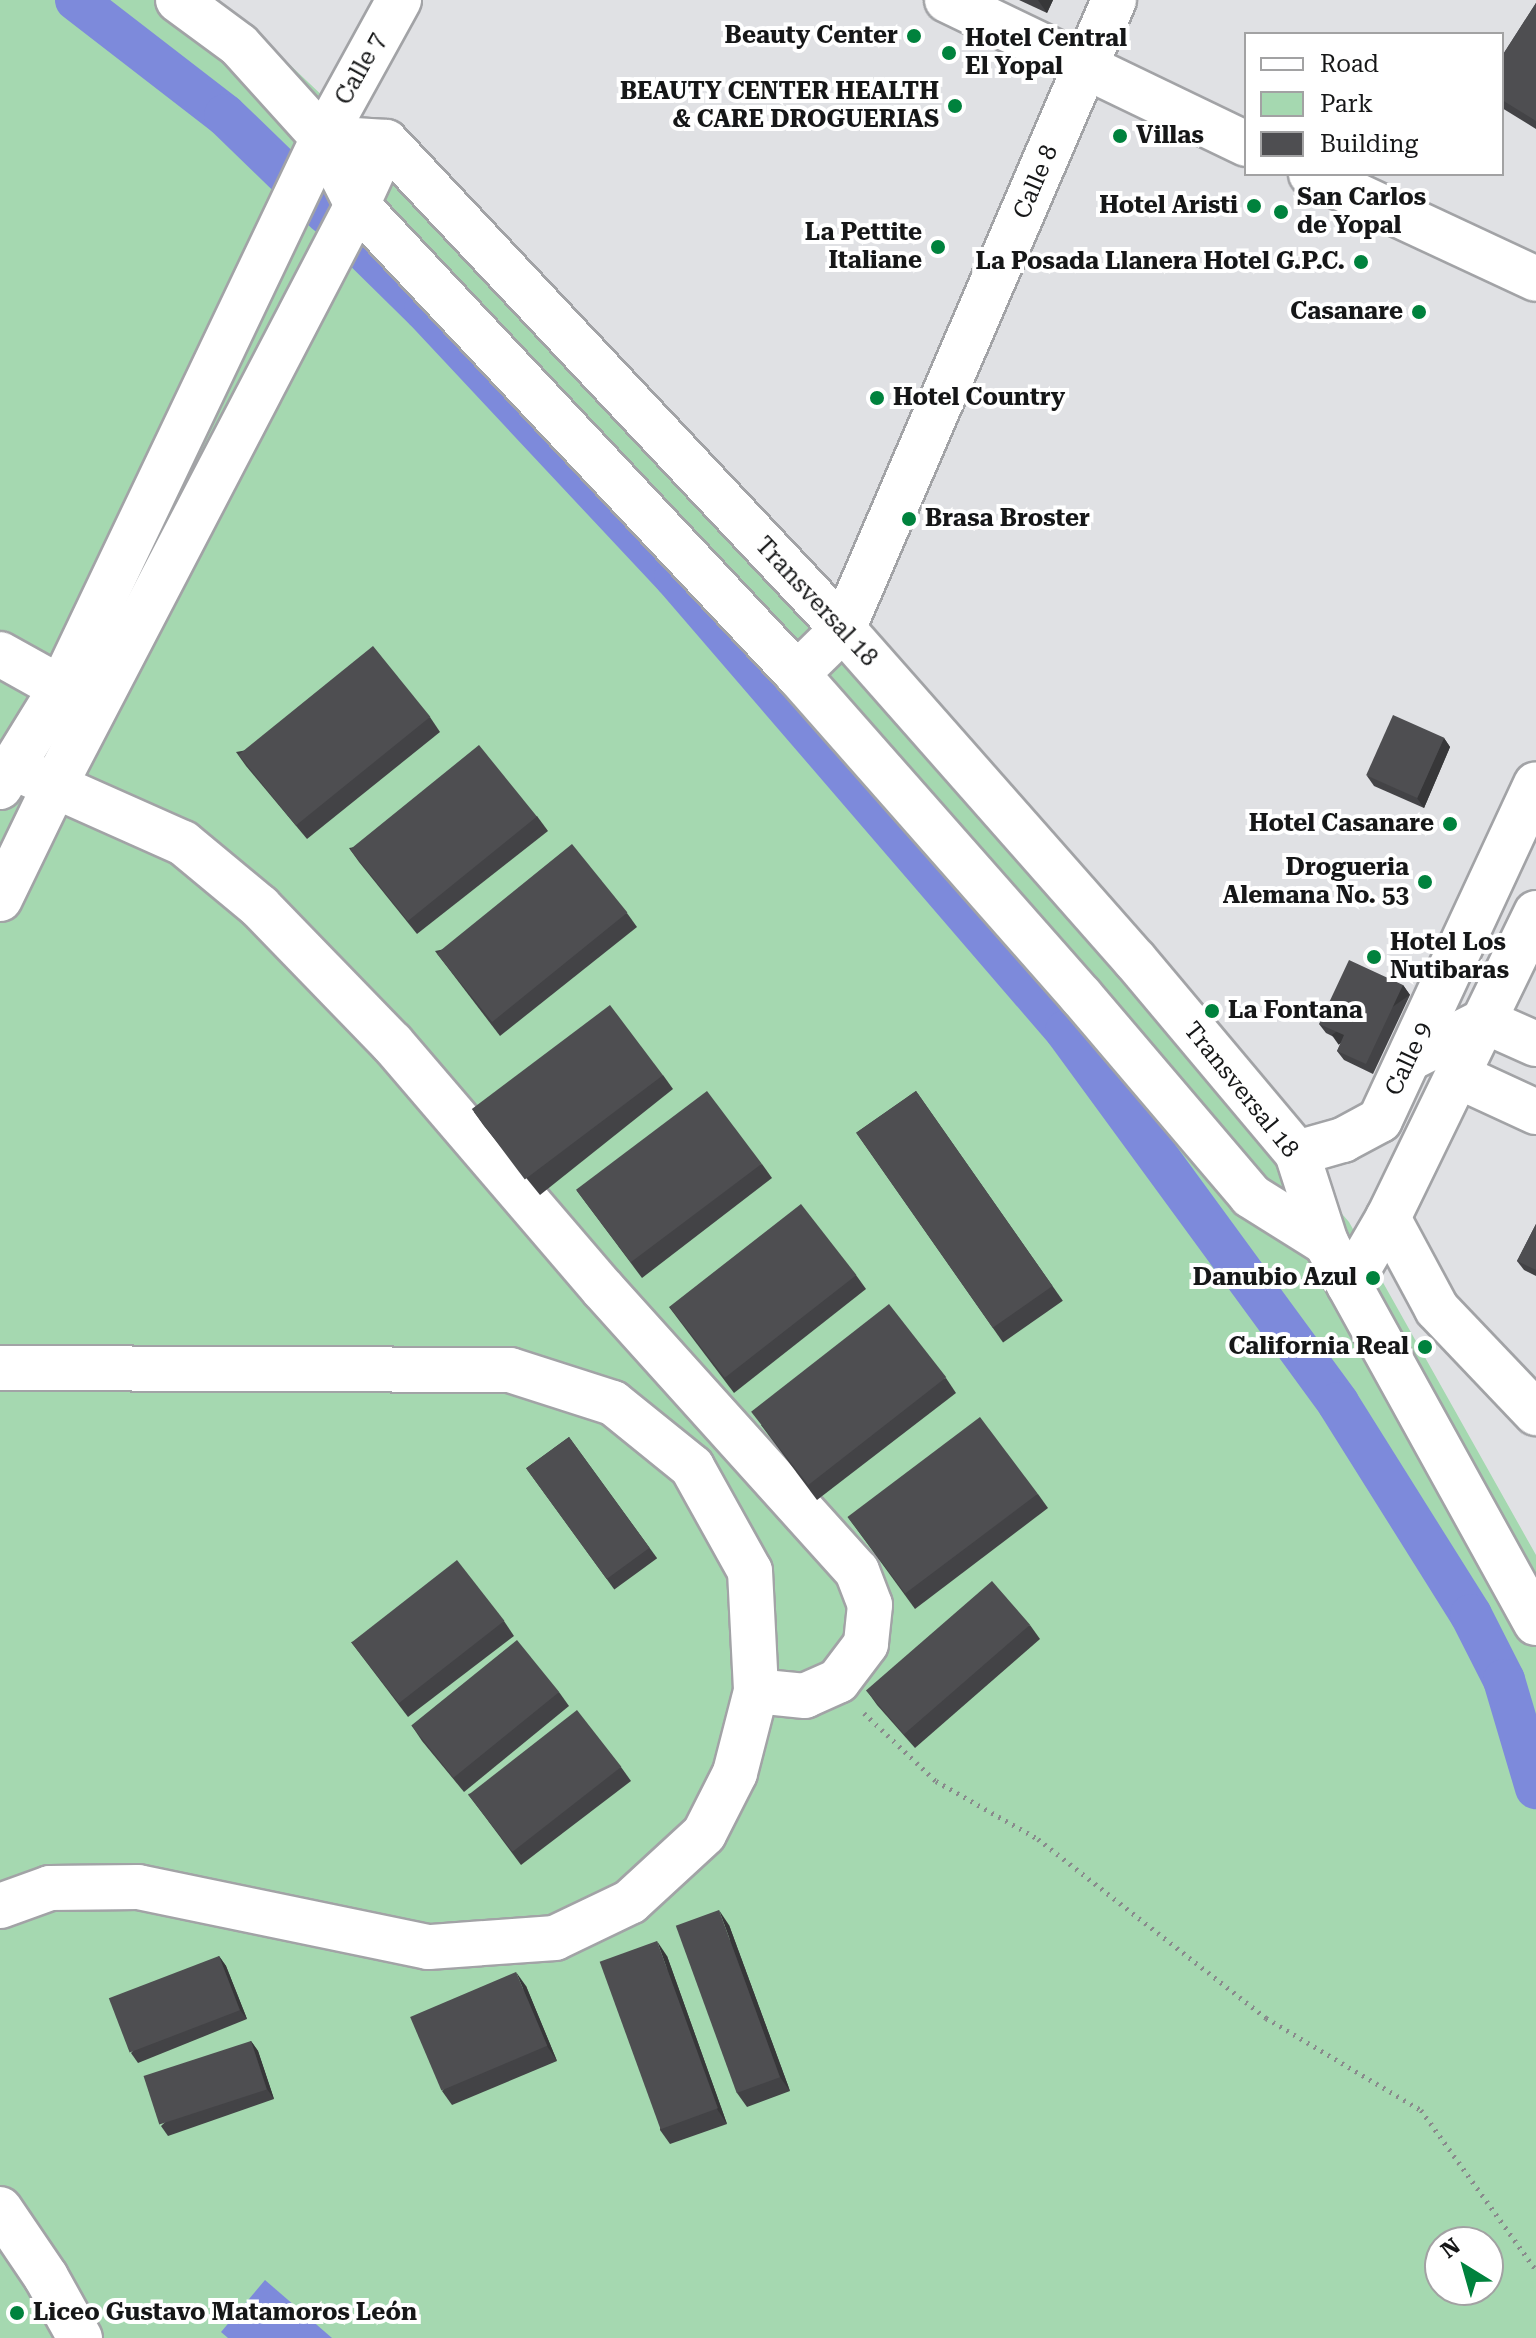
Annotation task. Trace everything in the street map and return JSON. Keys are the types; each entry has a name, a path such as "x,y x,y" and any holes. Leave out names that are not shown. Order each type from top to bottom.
{"street":[{"path":"178,0 239,45 322,139 357,205 797,674 1081,996 1251,1196 1326,1243"},
{"name":"Calle 7","path":"5,777 61,688 322,139 399,0"},
{"path":"947,0 1244,143"},
{"name":"Calle 8","path":"843,629 1114,0"},
{"path":"0,899 55,785 357,205 386,142 322,139"},
{"name":"Transversal 18","path":"386,142 843,629 1135,960 1297,1153 1326,1243 1536,1623"},
{"path":"1315,176 1536,279"},
{"path":"797,674 843,629"},
{"path":"0,654 61,688"},
{"path":"5,777 55,785 183,843 260,907 392,1043 602,1288 857,1571 870,1605 866,1644 838,1681 805,1696 756,1691"},
{"name":"Calle 9","path":"1297,1153 1343,1140 1380,1120 1536,784"},
{"path":"1349,1285 1388,1218 1536,913"},
{"path":"1409,1059 1484,1021"},
{"path":"1484,1021 1536,1044"},
{"path":"1458,1076 1536,1112"},
{"path":"1388,1218 1437,1309 1536,1413"},
{"path":"0,1368 510,1370 613,1403 692,1467 750,1571 756,1691 735,1773 704,1834 630,1902 555,1938 428,1947 138,1887 50,1888 0,1906"},
{"path":"0,2209 46,2277 80,2338"}],"path":[{"path":"838,1681 871,1722 936,1781 1038,1839 1266,2018 1421,2110 1536,2270"}],"green space":[{"path":"0,0 215,0 248,25 389,159 1231,1086 1349,1222 1536,1555 1536,2338 0,2338"}],"water":[{"path":"265,2280 332,2338 228,2338 221,2332"}],"building":[{"path":"1536,3 1536,121 1504,101 1504,53"},
{"path":"373,646 430,717 296,826 239,755"},
{"path":"1393,715 1444,738 1417,798 1366,775"},
{"path":"479,745 537,816 408,921 350,849"},
{"path":"572,844 627,912 492,1022 437,954"},
{"path":"1349,960 1403,985 1366,1064 1337,1051 1344,1035 1319,1024"},
{"path":"610,1005 663,1075 525,1179 472,1109"},
{"path":"707,1091 762,1164 631,1262 576,1190"},
{"path":"916,1091 1053,1286 993,1328 856,1133"},
{"path":"801,1204 856,1275 725,1378 669,1307"},
{"path":"1536,1224 1536,1270 1517,1261"},
{"path":"889,1304 946,1377 808,1485 751,1412"},
{"path":"980,1417 1038,1494 905,1594 847,1517"},
{"path":"569,1437 650,1548 607,1579 526,1468"},
{"path":"457,1560 504,1621 399,1703 351,1642"},
{"path":"992,1581 1030,1625 904,1734 866,1691"},
{"path":"517,1640 559,1692 453,1778 411,1726"},
{"path":"577,1710 621,1767 513,1852 468,1795"},
{"path":"719,1910 780,2077 737,2093 676,1926"},
{"path":"657,1941 718,2108 661,2129 600,1962"},
{"path":"219,1956 240,2010 130,2052 109,1998"},
{"path":"516,1972 547,2046 441,2091 410,2017"},
{"path":"251,2041 267,2090 159,2124 144,2076"}],"waterway":[{"path":"76,0 225,115 326,213"},
{"path":"362,248 425,310 675,577 1066,1031 1338,1403 1471,1615 1504,1680 1536,1788"}],"place":[{"name":"Beauty Center","path":"914,36"},
{"name":"Hotel Central El Yopal","path":"949,53"},
{"name":"BEAUTY CENTER HEALTH & CARE DROGUERIAS","path":"955,106"},
{"name":"Villas","path":"1120,136"},
{"name":"Hotel Aristi","path":"1254,206"},
{"name":"San Carlos de Yopal","path":"1281,212"},
{"name":"La Pettite Italiane","path":"938,247"},
{"name":"La Posada Llanera Hotel G.P.C.","path":"1361,262"},
{"name":"Casanare","path":"1419,312"},
{"name":"Hotel Country","path":"877,398"},
{"name":"Brasa Broster","path":"909,519"},
{"name":"Hotel Casanare","path":"1450,824"},
{"name":"Drogueria Alemana No. 53","path":"1425,882"},
{"name":"Hotel Los Nutibaras","path":"1374,957"},
{"name":"La Fontana","path":"1212,1011"},
{"name":"Danubio Azul","path":"1373,1278"},
{"name":"California Real","path":"1425,1347"},
{"name":"Liceo Gustavo Matamoros León","path":"17,2313"}]}
